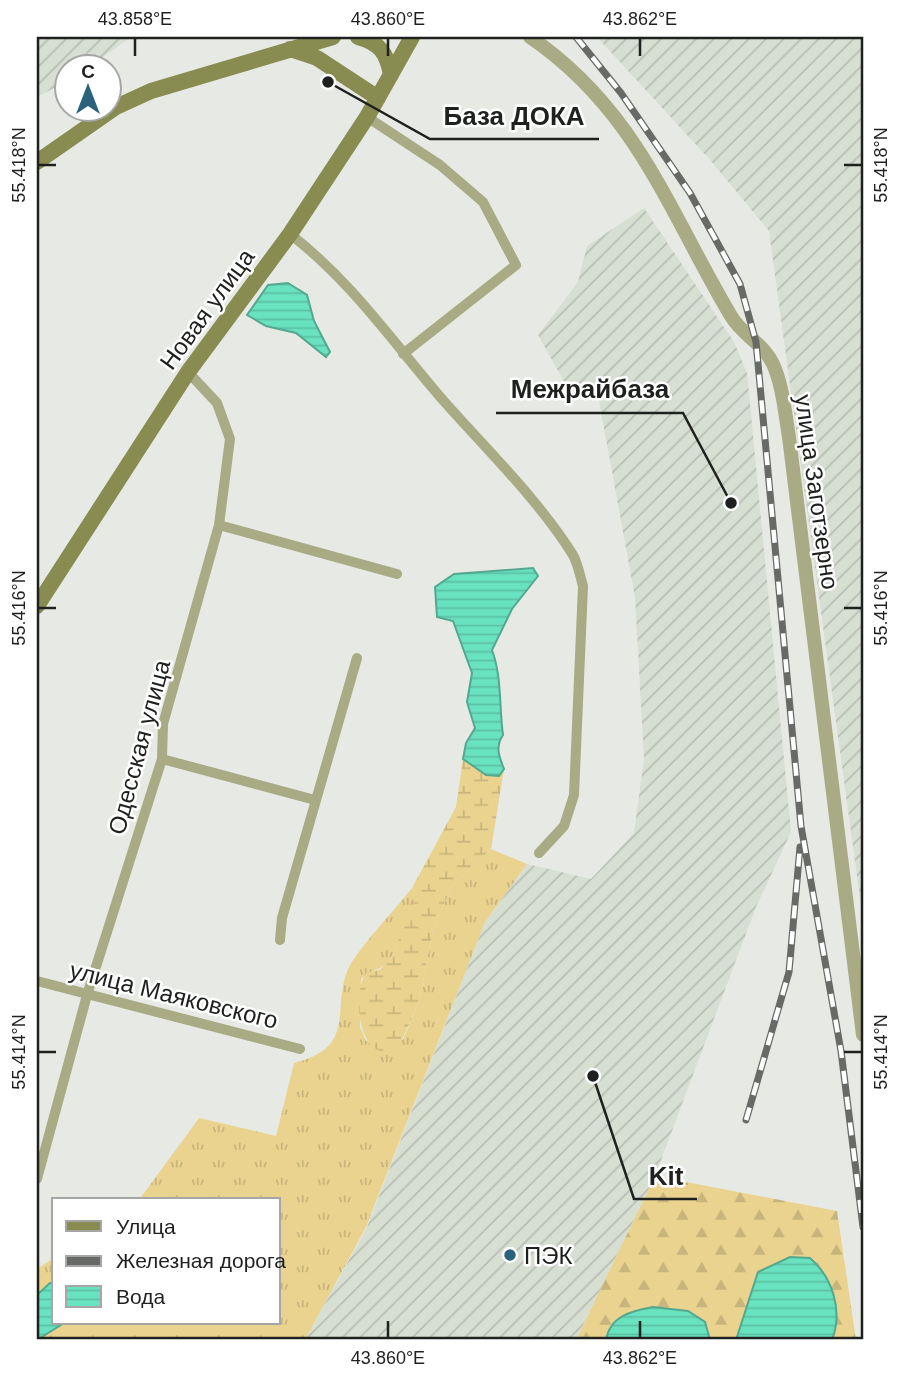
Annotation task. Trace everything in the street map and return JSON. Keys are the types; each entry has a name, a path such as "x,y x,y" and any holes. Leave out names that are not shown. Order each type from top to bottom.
{"main road":[{"path":"37,162 116,107 150,90 333,37"},
{"path":"358,37 381,47 388,58 391,75"},
{"name":"Новая улица","path":"37,606 188,372 290,234 367,117 412,37"},
{"path":"290,49 317,58 378,98"}],"street":[{"name":"улица Заготзерно","path":"530,37 584,83 625,129 659,180 733,320 760,345 773,363 789,437 863,1035"},
{"path":"367,117 440,165 483,202 516,265 403,354"},
{"path":"290,234 325,261 380,320 403,354 542,515 574,557 583,586 574,795 564,826 539,853"},
{"name":"Одесская улица","path":"37,1178 87,995 162,759 163,724 219,524 230,439 217,403 188,372"},
{"path":"219,524 397,574"},
{"path":"280,940 282,918 357,658"},
{"path":"162,759 315,800"},
{"name":"улица Маяковского","path":"37,981 300,1049"}],"shaded area":[{"path":"37,37 131,37 110,52 52,52 52,89 37,97"},
{"path":"597,37 863,37 863,920 769,231 711,161"},
{"path":"644,208 734,342 747,373 791,832 756,907 655,1176 576,1340 305,1340 367,1227 485,922 527,864 591,879 634,833 644,759 635,597 597,390 571,394 538,335 578,282 587,246"}],"green space":[{"path":"463,759 486,775 499,776 504,769 491,849 452,886 433,929 419,1002 399,1047 395,1051 383,1052 372,1046 362,1027 359,1003 362,981 366,973 379,970 391,959 417,893 412,888 456,807"},
{"path":"491,849 527,864 485,922 366,1227 305,1340 37,1340 37,1269 52,1259 52,1324 280,1324 280,1198 140,1198 199,1118 276,1136 294,1063 314,1056 335,1037 348,969 368,940 412,888 418,892 391,959 361,979 360,1027 366,1041 403,1040 419,1002 433,929 452,886"},
{"path":"655,1176 837,1211 856,1340 576,1340"}],"water":[{"path":"288,283 307,295 314,321 330,352 326,357 296,333 266,326 247,315 268,285"},
{"path":"533,568 538,576 512,609 492,650 499,681 503,735 499,752 504,769 499,776 486,775 463,759 466,743 475,728 467,702 472,673 453,621 437,617 435,587 454,574"},
{"path":"790,1257 810,1258 825,1275 836,1307 832,1340 736,1340 758,1272"},
{"path":"52,1283 52,1324 62,1324 37,1340 37,1295"},
{"path":"653,1307 688,1311 705,1322 710,1340 606,1340 608,1332 617,1320 637,1310"}],"railway":[{"path":"576,37 621,93 690,193 740,284 756,342 801,826 841,1051 863,1227"},
{"path":"746,1120 789,972 800,847"}],"place":[{"name":"База ДОКА","path":"328,82"},
{"name":"Межрайбаза","path":"731,503"},
{"name":"Kit","path":"593,1076"},
{"name":"ПЭК","path":"510,1255"}]}
